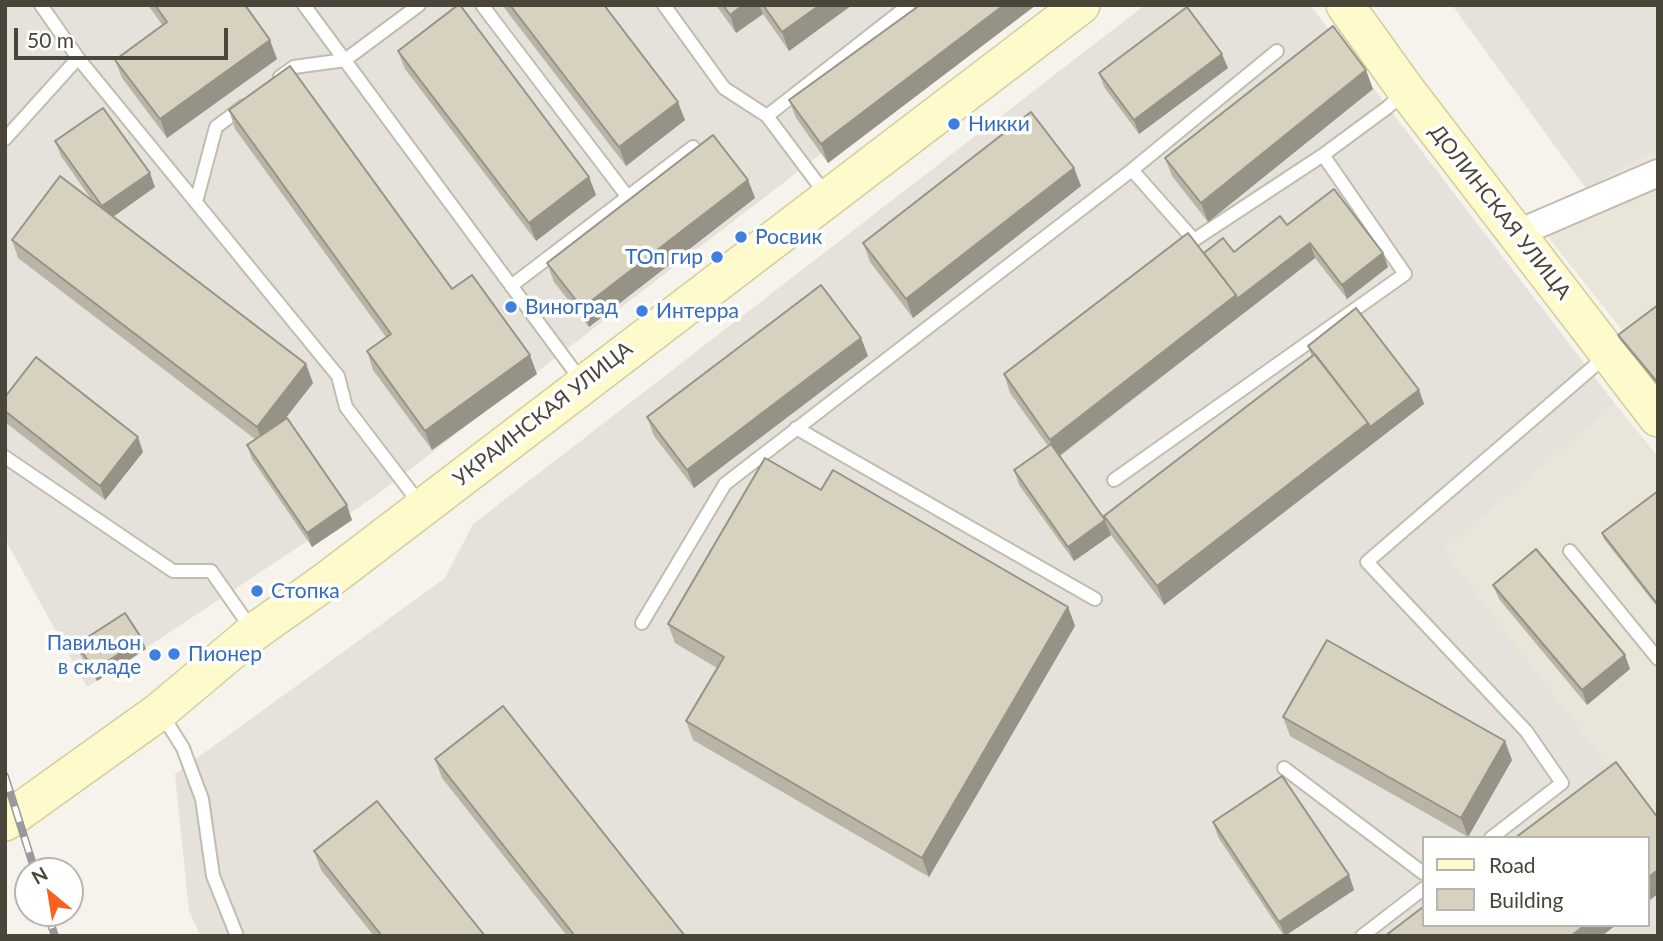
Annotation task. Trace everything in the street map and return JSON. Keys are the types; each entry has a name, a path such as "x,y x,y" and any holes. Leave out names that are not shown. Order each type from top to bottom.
{"main road":[{"name":"УКРАИНСКАЯ УЛИЦА","path":"5,822 160,711 254,632 329,579 1081,5"},
{"name":"ДОЛИНСКАЯ УЛИЦА","path":"1345,5 1406,90 1658,418"}],"street":[{"path":"1516,234 1658,173"}],"lane":[{"path":"41,5 78,58 338,376 346,407 422,507"},
{"path":"304,5 583,383"},
{"path":"271,84 293,67 345,60 419,5"},
{"path":"482,5 627,197"},
{"path":"664,5 724,88 767,116 827,197"},
{"path":"767,116 909,5"},
{"path":"642,623 725,484 1132,170 1277,51"},
{"path":"5,139 78,58"},
{"path":"1132,170 1194,240 1323,155 1388,107 1406,90"},
{"path":"196,202 216,127 249,101"},
{"path":"511,286 693,147"},
{"path":"1114,480 1405,274 1323,155"},
{"path":"1493,836 1562,783 1526,731 1367,562 1609,354"},
{"path":"796,428 1095,599"},
{"path":"5,457 173,571 211,571 254,632"},
{"path":"1570,551 1658,659"},
{"path":"160,711 183,748 202,799 213,876 237,936"},
{"path":"1284,768 1422,872"},
{"path":"1362,936 1422,890"}],"shaded area":[{"path":"5,5 1015,5 374,497 87,687 5,539"},
{"path":"1145,5 1310,5 1616,405 1444,550 1658,830 1658,936 201,936 189,911 175,774 445,578 473,524"},
{"path":"1452,5 1658,5 1658,148 1587,190"},
{"path":"1658,148 1658,376 1539,225 1587,190"},
{"path":"1616,405 1658,457 1658,830 1444,550"}],"building":[{"path":"155,5 245,5 270,40 160,119 115,60 167,22"},
{"path":"458,5 589,177 529,223 398,51"},
{"path":"510,5 604,5 678,102 619,147"},
{"path":"723,5 743,5 730,15"},
{"path":"763,5 820,5 782,32"},
{"path":"920,5 1004,5 821,144 789,100"},
{"path":"1187,7 1222,54 1134,120 1099,73"},
{"path":"1333,26 1366,70 1201,203 1165,158"},
{"path":"290,66 452,289 472,275 530,355 425,431 367,351 391,334 229,110"},
{"path":"103,108 150,173 102,206 55,141"},
{"path":"1031,112 1074,168 906,299 863,243"},
{"path":"713,135 748,180 582,308 547,263"},
{"path":"60,176 306,364 257,427 12,240"},
{"path":"1334,189 1383,253 1342,285 1310,243 1237,299 1204,253 1223,238 1234,252 1280,216 1287,225"},
{"path":"1188,233 1236,295 1050,440 1004,374"},
{"path":"821,285 861,338 687,470 647,417"},
{"path":"1658,305 1658,383 1618,335"},
{"path":"1356,308 1419,390 1370,427 1308,346"},
{"path":"1315,354 1368,423 1157,586 1104,516"},
{"path":"36,357 138,437 100,486 5,411 5,397"},
{"path":"287,418 347,505 307,533 247,445"},
{"path":"1051,444 1105,520 1068,547 1014,470"},
{"path":"765,458 821,490 833,470 1068,607 922,858 686,721 724,657 668,624"},
{"path":"1658,491 1658,605 1602,533"},
{"path":"1536,549 1625,655 1582,690 1493,585"},
{"path":"125,613 142,639 94,670 77,644"},
{"path":"1327,640 1505,741 1461,818 1283,717"},
{"path":"503,706 685,936 575,936 435,759"},
{"path":"1616,762 1658,818 1658,870 1649,877 1649,836 1518,836"},
{"path":"1282,776 1349,875 1279,922 1213,822"},
{"path":"377,801 485,936 382,936 314,851"},
{"path":"1422,908 1422,927 1582,927 1571,936 1385,936"}],"railway":[{"path":"5,776 31,857"},
{"path":"52,927 55,936"}],"place":[{"name":"Никки","path":"954,124"},
{"name":"Росвик","path":"741,237"},
{"name":"ТОп гир","path":"717,257"},
{"name":"Виноград","path":"511,307"},
{"name":"Интерра","path":"642,311"},
{"name":"Стопка","path":"257,591"},
{"name":"Пионер","path":"174,654"},
{"name":"Павильон в складе","path":"155,655"}]}
